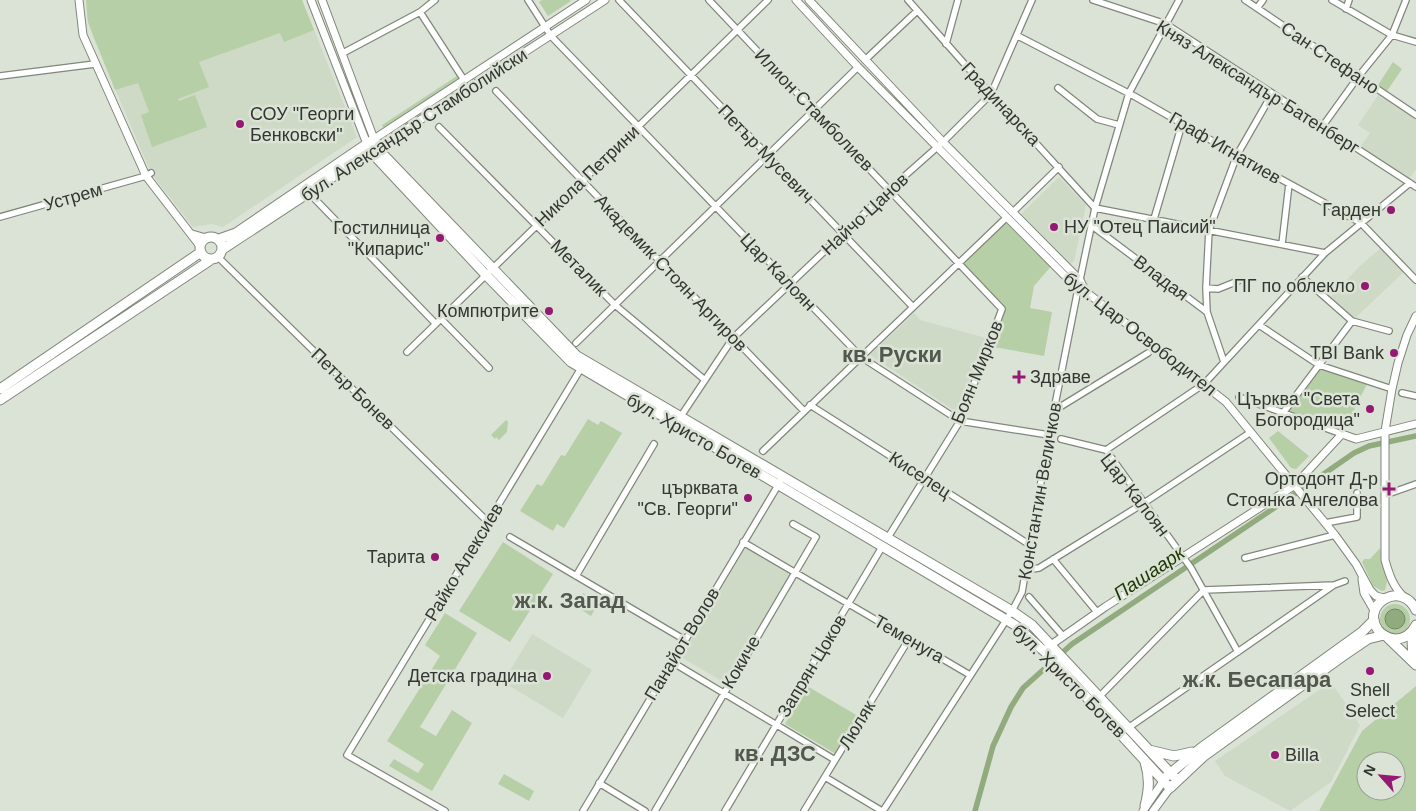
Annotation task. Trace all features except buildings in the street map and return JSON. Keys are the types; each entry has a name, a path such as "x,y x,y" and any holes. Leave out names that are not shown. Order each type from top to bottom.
{"main road":[{"name":"бул. Александър Стамболийски","path":"0,400 309,193 372,146"},
{"name":"бул. Александър Стамболийски","path":"219,239 236,233 372,146"},
{"name":"бул. Христо Ботев","path":"372,146 492,267 570,348 583,365"},
{"name":"бул. Христо Ботев","path":"372,146 485,274 563,355 678,420 1009,615 1032,625 1128,728 1146,754"},
{"path":"0,389 200,249 206,238 212,236 219,239 222,244 218,255 205,258 200,249"},
{"path":"1167,777 1201,748 1358,635 1374,616 1379,603 1386,598 1396,595 1409,597 1416,610"},
{"name":"бул. Христо Ботев","path":"1009,615 1146,754 1167,777 1170,788"},
{"path":"1374,616 1376,627 1415,663"},
{"path":"1170,788 1204,756 1371,637 1386,636 1396,639 1410,633 1415,626"},
{"path":"1415,626 1412,639 1415,663"},
{"path":"1147,810 1149,776 1146,754 1186,755 1201,748"},
{"name":"бул. Христо Ботев","path":"1167,777 1177,780"}],"street":[{"path":"78,0 81,26 96,64 148,175 192,234 200,249"},
{"name":"бул. Христо Ботев","path":"311,0 372,146"},
{"name":"бул. Христо Ботев","path":"322,0 343,53 372,146"},
{"path":"343,53 420,12 435,0"},
{"name":"Цар Калоян","path":"528,0 551,36 861,357 960,421 1050,435"},
{"name":"бул. Александър Стамболийски","path":"372,146 464,80 586,0"},
{"name":"бул. Александър Стамболийски","path":"372,146 606,0"},
{"name":"Петър Мусевич","path":"619,0 913,307"},
{"name":"Илион Стамболиев","path":"709,0 960,262"},
{"name":"Никола Петрини","path":"407,352 492,267 768,0"},
{"name":"бул. Цар Освободител","path":"796,0 858,67 1078,289 1086,292 1226,402 1335,535 1356,564 1373,594 1386,598"},
{"name":"бул. Цар Освободител","path":"809,0 943,142 1080,280"},
{"name":"Градинарска","path":"908,0 1095,208"},
{"path":"946,44 958,0"},
{"name":"Найчо Цанов","path":"678,420 733,338 890,189 943,142 991,94 1018,36 1032,0"},
{"name":"Княз Александър Батенберг","path":"1093,0 1166,24 1413,185"},
{"name":"Константин Величков","path":"882,811 1022,592 1050,435 1095,208 1129,93 1179,0"},
{"name":"Сан Стефано","path":"1244,0 1416,115"},
{"path":"1257,8 1262,0"},
{"path":"1332,0 1392,35 1416,42"},
{"path":"1346,9 1349,0"},
{"path":"1322,127 1358,77 1392,35 1406,0"},
{"path":"864,60 917,11"},
{"path":"420,12 464,80"},
{"name":"Граф Игнатиев","path":"1018,36 1129,93 1361,223 1416,280"},
{"path":"0,76 96,64"},
{"path":"576,343 858,67"},
{"path":"1058,88 1097,119 1119,125"},
{"name":"Академик Стоян Аргиров","path":"496,91 804,411"},
{"path":"1224,362 1207,312 1206,288 1209,230 1237,155 1272,94"},
{"path":"1154,219 1182,124"},
{"name":"Металик","path":"439,128 615,305 705,380"},
{"path":"1015,210 1059,167"},
{"name":"Устрем","path":"0,217 148,175"},
{"path":"1282,244 1289,184"},
{"path":"1106,450 1204,384 1326,253 1361,223 1413,185"},
{"path":"309,193 438,321 489,368"},
{"path":"1095,208 1326,253"},
{"path":"763,450 1006,218"},
{"name":"Владая","path":"1092,225 1207,312"},
{"path":"192,234 206,238"},
{"name":"Петър Бонев","path":"218,255 488,522"},
{"name":"Боян Мирков","path":"885,543 960,421 1002,309 960,262"},
{"path":"1068,269 1074,270 1083,266"},
{"path":"1302,277 1352,321 1390,331"},
{"path":"1080,280 1086,292"},
{"path":"1206,288 1218,289 1238,281"},
{"path":"1386,598 1390,588 1390,577 1385,552 1385,434 1392,389 1407,335 1416,316"},
{"path":"1284,413 1352,321"},
{"path":"1259,325 1318,366 1392,389"},
{"path":"1055,410 1148,353"},
{"name":"Райко Алексиев","path":"445,811 347,755 583,365"},
{"path":"1402,393 1416,396"},
{"path":"1239,397 1356,438 1385,434 1416,424"},
{"name":"Киселец","path":"810,405 1030,545"},
{"path":"1026,570 1039,568 1144,504 1251,432"},
{"path":"1045,652 1063,636 1097,612 1295,485 1342,434"},
{"name":"Цар Калоян","path":"1060,439 1106,450 1190,566 1238,652"},
{"path":"576,576 654,444"},
{"name":"Панайот Волов","path":"583,811 780,481"},
{"path":"1385,495 1416,484"},
{"path":"1325,523 1357,517 1358,493"},
{"name":"Кокиче","path":"654,811 816,537 793,524"},
{"path":"1245,558 1335,535"},
{"path":"510,537 685,640"},
{"name":"Теменуга","path":"743,542 970,675"},
{"name":"Запрян Цоков","path":"726,811 885,543"},
{"path":"1053,559 1097,612"},
{"name":"бул. Цар Освободител","path":"1362,576 1364,593 1374,616"},
{"path":"1390,577 1396,588 1409,597"},
{"path":"1128,728 1345,580"},
{"path":"1099,697 1204,590 1334,586"},
{"path":"1029,597 1063,636"},
{"name":"Люляк","path":"804,811 908,639"},
{"path":"672,662 835,760"},
{"path":"825,777 882,811"},
{"path":"1147,810 1167,777"},
{"path":"599,783 645,811"},
{"path":"1147,810 1170,788"}],"shaded area":[{"name":"СОУ \"Георги Бенковски\"","path":"86,0 302,0 357,137 223,227 212,224 193,227 151,173 93,37 88,22"},
{"path":"86,0 302,0 314,30 284,42 280,33 199,62 209,87 178,99 179,101 195,95 207,127 152,147 141,115 149,112 138,83 115,90 88,22"},
{"path":"542,0 571,1 548,16 539,2"},
{"path":"1393,62 1402,69 1387,91 1378,85"},
{"path":"460,74 464,80 385,132 382,125"},
{"path":"1379,94 1416,118 1416,169 1409,179 1360,147 1370,133 1358,125"},
{"name":"НУ \"Отец Паисий\"","path":"1059,177 1086,205 1074,261 1067,267 1017,218"},
{"path":"1006,218 1053,264 1034,286 1030,308 1052,312 1044,356 988,346 1002,309 960,262"},
{"name":"ПГ по облекло","path":"1383,246 1406,270 1352,321 1328,300 1359,267"},
{"path":"914,313 920,320 986,338 958,413 870,355"},
{"path":"1319,365 1368,382 1342,434 1283,413"},
{"path":"588,419 598,425 601,421 622,433 564,528 557,524 553,531 520,511 537,484 542,486 561,455 565,456"},
{"path":"506,420 508,422 507,432 499,440 496,437 495,439 491,435"},
{"path":"1278,431 1309,456 1296,469 1291,468 1269,438"},
{"path":"503,542 553,574 510,642 459,611"},
{"path":"747,546 791,572 725,683 681,657"},
{"path":"1380,548 1387,582 1385,590 1382,591 1373,586 1362,562 1364,559 1370,559"},
{"path":"583,593 597,601 598,604 591,616 580,609 583,605 577,602"},
{"path":"1395,604 1401,605 1409,613 1409,625 1401,633 1395,634 1389,633 1381,625 1380,619 1381,613 1389,605"},
{"path":"1391,609 1399,609 1405,615 1405,623 1399,629 1391,629 1385,623 1385,615"},
{"path":"445,613 477,633 420,727 436,736 452,710 472,723 432,791 389,766 394,759 418,773 424,764 387,741 440,656 425,645"},
{"name":"Детска градина","path":"532,634 592,670 563,718 503,682"},
{"path":"1331,682 1360,725 1331,782 1290,811 1225,776 1215,761"},
{"path":"807,686 858,716 836,754 785,724"},
{"path":"1416,686 1416,811 1319,811 1362,731"},
{"path":"504,774 534,791 529,801 498,784"}],"waterway":[{"name":"Пашаарк","path":"975,811 993,746 1011,707 1023,688 1072,644 1354,453 1369,446 1416,436"}],"place":[{"name":"СОУ \"Георги Бенковски\"","path":"240,124"},
{"name":"Гарден","path":"1391,210"},
{"name":"НУ \"Отец Паисий\"","path":"1054,227"},
{"name":"Гостилница \"Кипарис\"","path":"440,238"},
{"name":"ПГ по облекло","path":"1365,286"},
{"name":"Компютрите","path":"549,311"},
{"name":"TBI Bank","path":"1394,353"},
{"name":"Здраве","path":"1019,377"},
{"name":"Църква \"Света Богородица\"","path":"1370,409"},
{"name":"Ортодонт Д-р Стоянка Ангелова","path":"1389,489"},
{"name":"църквата \"Св. Георги\"","path":"748,498"},
{"name":"Тарита","path":"435,557"},
{"name":"Shell Select","path":"1370,671"},
{"name":"Детска градина","path":"547,676"},
{"name":"Billa","path":"1275,755"}],"district":[{"name":"кв. Руски","path":"892,354"},
{"name":"ж.к. Запад","path":"570,600"},
{"name":"ж.к. Бесапара","path":"1257,679"},
{"name":"кв. ДЗС","path":"775,753"}]}
